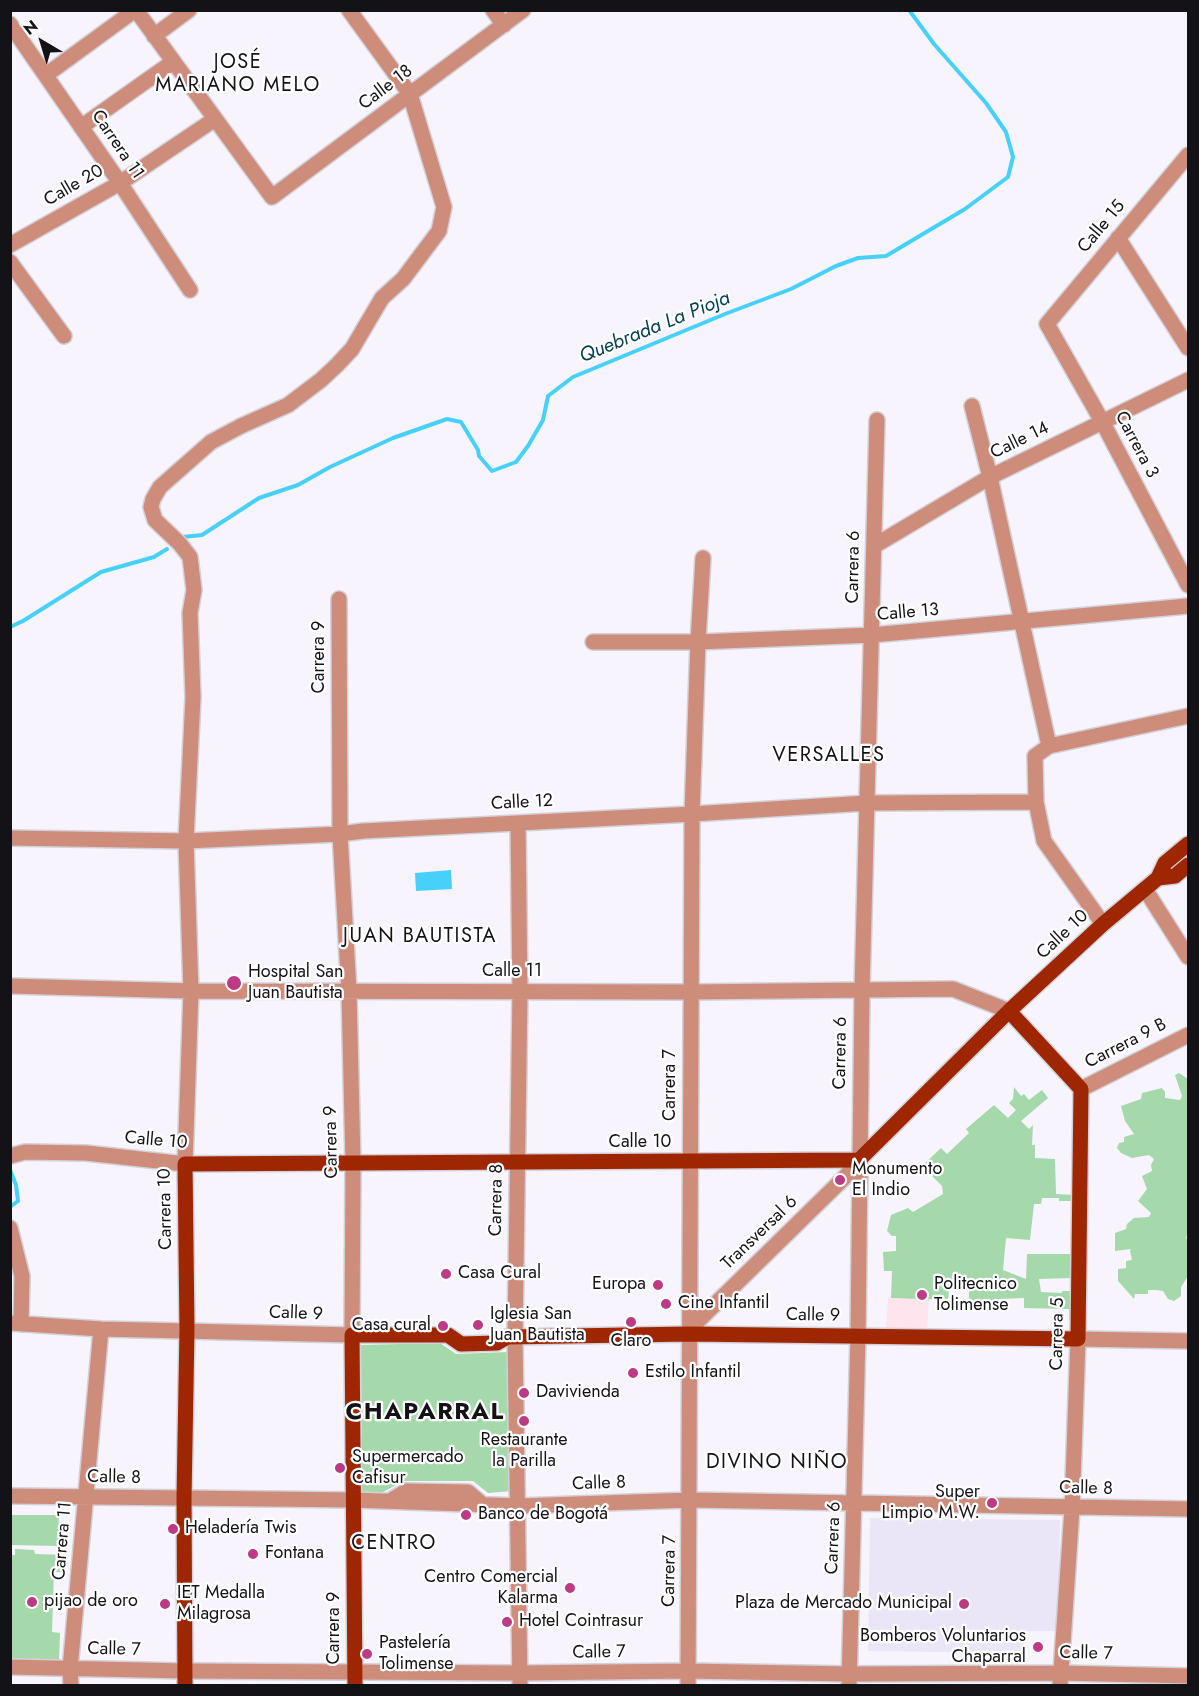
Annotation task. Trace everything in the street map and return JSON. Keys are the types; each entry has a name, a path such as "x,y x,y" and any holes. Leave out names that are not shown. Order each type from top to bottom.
{"main road":[{"path":"1158,878 1165,863 1188,844"},
{"path":"1158,878 1175,876 1188,865"},
{"name":"Calle 10","path":"185,1164 690,1163 860,1160 1009,1011 1103,924 1158,878"},
{"path":"1009,1011 1081,1089"},
{"name":"Carrera 5","path":"1078,1339 1081,1089"},
{"name":"Carrera 10","path":"185,1164 187,1330 184,1498 185,1678"},
{"name":"Calle 9","path":"352,1335 448,1335 461,1344 497,1343 507,1337 689,1334 1078,1339"},
{"name":"Carrera 9","path":"352,1335 355,1678"}],"street":[{"path":"10,14 15,10"},
{"path":"46,75 135,10 215,118"},
{"path":"154,36 189,10"},
{"path":"349,10 410,94"},
{"path":"493,10 504,25"},
{"name":"Calle 18","path":"215,118 272,197 523,10"},
{"name":"Carrera 11","path":"10,24 120,183 190,290"},
{"path":"81,127 173,62"},
{"name":"Carrera 10","path":"185,1164 191,991 186,841 193,697 190,613 194,590 190,557 155,520 151,507 160,487 211,442 240,426 288,405 321,380 352,349 382,298 403,279 440,231 444,207 410,94"},
{"name":"Calle 20","path":"10,245 120,183 215,118"},
{"name":"Calle 15","path":"1047,324 1188,155"},
{"path":"1118,238 1188,348"},
{"path":"10,262 64,336"},
{"name":"Carrera 3","path":"1047,324 1103,423 1188,585"},
{"name":"Calle 14","path":"874,546 990,477 1188,380"},
{"path":"972,406 990,477 1049,746"},
{"name":"Carrera 6","path":"849,1680 855,1502 862,990 877,420"},
{"name":"Carrera 7","path":"688,1678 692,814 703,558"},
{"name":"Carrera 9","path":"339,599 340,834 349,991 353,1163 352,1335"},
{"name":"Calle 13","path":"593,642 698,642 872,635 1023,623 1188,606"},
{"path":"1103,924 1044,841 1036,802 1035,756 1049,746 1188,716"},
{"name":"Calle 12","path":"10,838 186,841 867,803 1036,802"},
{"name":"Carrera 8","path":"518,823 520,992 515,1337 520,1679"},
{"path":"1145,889 1188,957"},
{"name":"Calle 11","path":"10,986 191,991 691,992 953,989 1009,1011"},
{"name":"Carrera 9 B","path":"1081,1089 1188,1035"},
{"name":"Calle 10","path":"10,1156 25,1152 87,1153 185,1164"},
{"name":"Transversal 6","path":"689,1334 699,1320 860,1160"},
{"path":"10,1228 22,1276 16,1323"},
{"name":"Calle 9","path":"16,1323 101,1329 352,1335"},
{"name":"Carrera 11","path":"71,1686 70,1669 101,1329"},
{"name":"Calle 9","path":"1078,1339 1188,1341"},
{"name":"Carrera 5","path":"1060,1679 1072,1509 1078,1339"},
{"name":"Calle 8","path":"10,1496 354,1500 519,1506 690,1500 855,1502 1072,1509 1188,1509"},
{"name":"Calle 7","path":"10,1667 185,1678 849,1680 1188,1676"}],"shaded area":[{"path":"888,1298 929,1299 927,1331 886,1329"},
{"name":"Plaza de Mercado Municipal","path":"870,1518 1060,1520 1058,1631 1024,1631 1024,1653 868,1651"}],"green space":[{"path":"1179,1073 1188,1079 1188,1227 1186,1239 1188,1239 1188,1276 1181,1287 1181,1296 1174,1301 1168,1299 1163,1291 1156,1290 1148,1290 1148,1294 1135,1294 1134,1299 1118,1281 1118,1269 1126,1268 1126,1261 1132,1260 1131,1249 1115,1251 1115,1233 1126,1229 1127,1224 1134,1218 1149,1217 1151,1213 1138,1201 1147,1189 1142,1176 1152,1171 1151,1165 1154,1159 1149,1155 1132,1158 1121,1153 1117,1148 1119,1143 1124,1142 1124,1137 1134,1134 1125,1121 1121,1106 1141,1099 1142,1093 1162,1088 1165,1098 1180,1100 1182,1096 1175,1075"},
{"path":"1014,1087 1021,1096 1024,1094 1029,1100 1042,1090 1048,1098 1021,1121 1029,1129 1033,1125 1032,1145 1035,1145 1035,1158 1055,1159 1056,1194 1074,1195 1074,1201 1042,1198 1041,1204 1034,1204 1030,1240 1006,1238 1003,1270 1026,1279 1027,1254 1073,1254 1072,1278 1039,1279 1041,1292 1071,1291 1071,1319 1069,1320 1069,1309 1024,1308 1024,1298 999,1299 998,1306 969,1302 969,1290 949,1289 948,1300 891,1298 892,1271 884,1271 883,1252 896,1251 896,1236 892,1236 887,1231 891,1215 908,1208 913,1212 943,1194 942,1186 922,1166 941,1148 947,1154 969,1133 966,1129 994,1105 1008,1118 1016,1110 1009,1103 1013,1099"},
{"path":"440,1343 456,1354 509,1352 512,1491 488,1493 473,1481 404,1481 381,1493 362,1493 361,1345"},
{"path":"12,1515 59,1515 58,1546 11,1545"},
{"name":"pijao de oro","path":"15,1549 34,1550 35,1554 67,1555 66,1572 54,1572 52,1632 60,1633 59,1660 11,1659 10,1555 15,1555"}],"water":[{"path":"451,870 452,889 416,891 415,873"}],"waterway":[{"name":"Quebrada La Pioja","path":"183,537 202,535 259,498 298,485 330,467 393,438 447,419 461,422 478,450 479,456 492,471 516,462 543,420 548,396 573,377 791,289 836,266 858,258 886,256 965,209 1008,177 1013,157 1006,132 986,103 934,44 909,10"},
{"name":"Quebrada La Pioja","path":"10,627 101,572 154,557 167,549"},
{"name":"Quebrada La Pioja","path":"10,1170 16,1185 18,1201 10,1207"}],"place":[{"name":"Hospital San Juan Bautista","path":"234,983"},
{"name":"Monumento El Indio","path":"840,1180"},
{"name":"Casa Cural","path":"446,1274"},
{"name":"Europa","path":"658,1285"},
{"name":"Politecnico Tolimense","path":"922,1295"},
{"name":"Cine Infantil","path":"666,1304"},
{"name":"Claro","path":"631,1322"},
{"name":"Iglesia San Juan Bautista","path":"478,1325"},
{"name":"Casa cural","path":"443,1326"},
{"name":"Estilo Infantil","path":"633,1373"},
{"name":"Davivienda","path":"524,1393"},
{"name":"Restaurante la Parilla","path":"524,1421"},
{"name":"Supermercado Cafisur","path":"340,1468"},
{"name":"Super Limpio M.W.","path":"992,1503"},
{"name":"Banco de Bogotá","path":"466,1515"},
{"name":"Heladería Twis","path":"173,1529"},
{"name":"Fontana","path":"253,1554"},
{"name":"Centro Comercial Kalarma","path":"570,1588"},
{"name":"pijao de oro","path":"32,1602"},
{"name":"IET Medalla Milagrosa","path":"165,1604"},
{"name":"Plaza de Mercado Municipal","path":"964,1604"},
{"name":"Hotel Cointrasur","path":"507,1622"},
{"name":"Bomberos Voluntarios Chaparral","path":"1038,1647"},
{"name":"Pastelería Tolimense","path":"367,1654"}],"district":[{"name":"JOSÉ MARIANO MELO","path":"238,74"},
{"name":"VERSALLES","path":"829,756"},
{"name":"JUAN BAUTISTA","path":"420,937"},
{"name":"CHAPARRAL","path":"425,1413"},
{"name":"DIVINO NIÑO","path":"777,1463"},
{"name":"CENTRO","path":"394,1544"}]}
